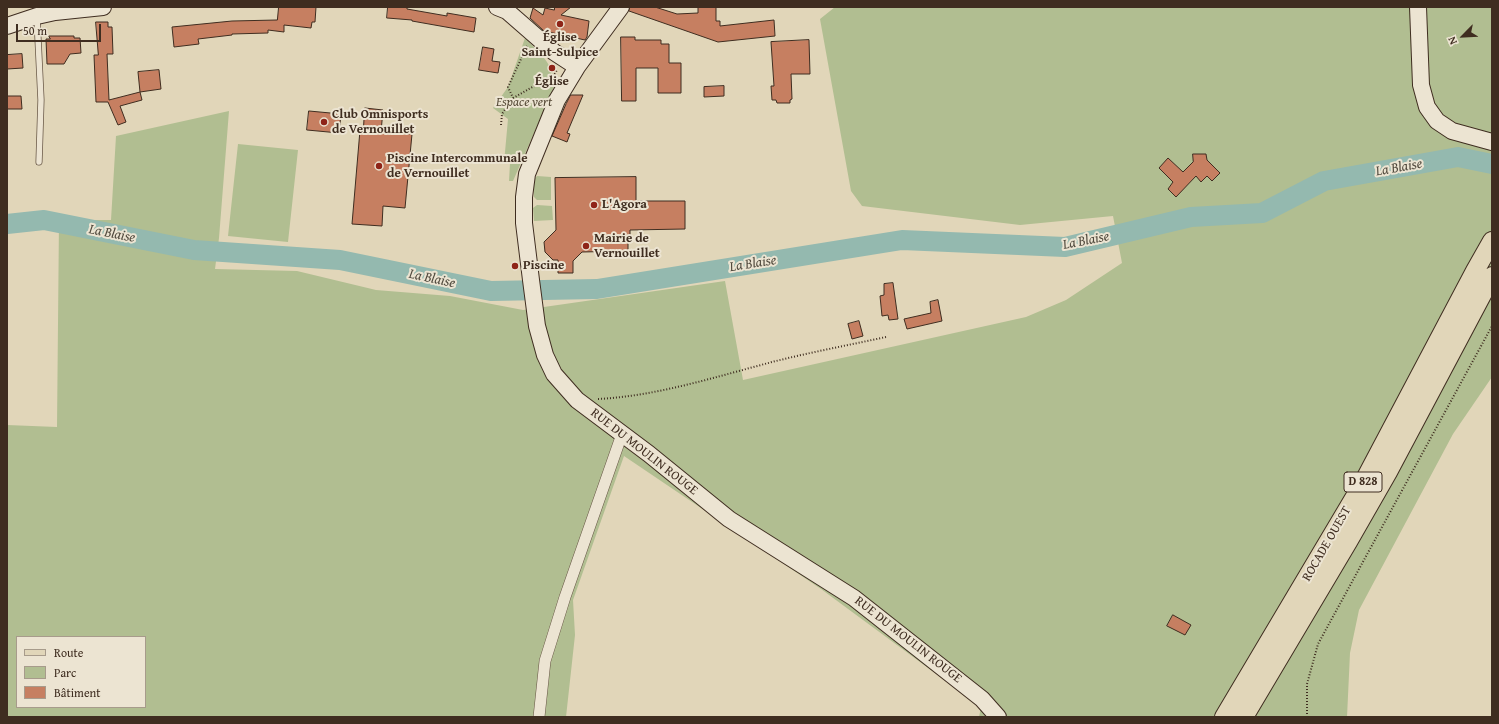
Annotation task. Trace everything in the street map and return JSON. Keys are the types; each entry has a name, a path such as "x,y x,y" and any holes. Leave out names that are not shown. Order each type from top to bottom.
{"main road":[{"name":"ROCADE OUEST","path":"1224,717 1363,483 1475,270 1492,241"},
{"name":"ROCADE OUEST","path":"1244,717 1344,549 1384,478 1492,276"}],"street":[{"path":"7,26 55,12 103,7"},
{"path":"497,7 507,11 554,52 571,63"},
{"name":"RUE DU MOULIN ROUGE","path":"620,7 571,63 527,174 524,197 524,223 537,326 545,355 554,374 577,400 729,519 866,607 982,699 998,717"},
{"path":"1418,7 1421,85 1427,107 1437,121 1452,131 1492,142"},
{"path":"539,717 545,661 565,597 622,434"}],"lane":[{"path":"37,16 41,100 39,162"}],"path":[{"path":"513,98 508,87 532,34"},
{"path":"501,124 502,114 513,98 554,75 571,63"},
{"path":"1307,717 1307,684 1318,644 1492,326"},
{"path":"577,400 612,399 657,391 704,381 777,361 886,337"}],"green space":[{"path":"835,7 1492,7 1492,377 1453,434 1359,610 1350,653 1347,717 979,717 981,707 821,589 624,456 573,600 575,635 566,717 7,717 7,425 57,427 59,220 111,220 116,136 229,111 219,238 215,269 297,271 376,290 450,296 523,310 725,281 743,380 1026,317 1066,300 1122,263 1113,216 1020,225 862,206 851,191 820,19"},
{"name":"Espace vert","path":"525,38 548,63 556,83 513,181 509,181 510,163 504,163 508,119 493,108 508,87"},
{"path":"238,144 298,150 288,242 228,236"},
{"path":"537,176 551,177 551,200 537,200 534,197 533,180"},
{"path":"537,205 552,206 553,220 534,221 533,208"}],"building":[{"path":"279,7 316,7 315,22 312,22 311,28 284,25 284,32 268,30 268,33 232,34 198,39 199,44 174,47 172,27 232,21 277,20"},
{"path":"388,7 407,7 407,9 447,16 447,13 476,18 474,32 412,20 387,18"},
{"name":"Église Saint-Sulpice","path":"555,7 571,7 561,15 589,21 587,37 585,40 544,31 530,18 533,8 543,15 545,8 554,10"},
{"path":"630,7 655,7 677,14 698,13 698,7 716,7 716,21 720,21 720,26 774,20 775,36 718,42 629,11"},
{"path":"96,22 108,22 108,27 112,27 113,54 107,54 109,100 140,92 142,100 120,106 126,122 118,125 108,102 96,102 94,55 98,55"},
{"path":"49,36 74,36 74,38 80,38 81,53 70,54 64,64 47,64 46,39 50,39"},
{"path":"621,37 635,37 635,40 661,40 661,44 669,44 669,63 681,63 681,93 658,93 658,68 636,68 636,101 622,101"},
{"path":"809,40 810,74 791,74 792,99 790,100 790,103 777,103 776,100 772,100 771,86 774,86 771,42"},
{"path":"483,47 494,49 492,61 500,62 498,73 479,70"},
{"path":"22,54 23,68 7,69 7,55"},
{"path":"159,70 161,89 140,92 138,72"},
{"path":"724,86 724,96 704,97 704,87"},
{"path":"571,95 583,95 567,133 570,134 567,142 552,136"},
{"path":"7,96 21,96 22,109 7,109"},
{"name":"Piscine Intercommunale de Vernouillet","path":"365,108 383,110 381,132 412,134 405,208 383,206 382,226 352,224 360,130 363,130"},
{"name":"Club Omnisports de Vernouillet","path":"309,111 341,114 339,133 307,130"},
{"path":"1193,154 1206,154 1207,160 1220,173 1212,181 1207,176 1201,182 1196,176 1176,197 1168,189 1173,182 1159,168 1168,158 1183,172 1193,162"},
{"path":"636,177 636,201 685,201 685,229 630,230 628,251 582,252 573,261 573,273 558,273 558,260 553,260 545,252 544,242 556,230 555,178"},
{"path":"893,283 898,319 889,320 888,315 882,316 880,296 884,295 884,284"},
{"path":"938,300 942,321 907,329 904,319 931,313 930,302"},
{"path":"859,321 863,336 852,339 848,324"},
{"path":"1173,615 1191,625 1185,635 1167,626"}],"waterway":[{"name":"La Blaise","path":"7,224 44,220 194,250 340,260 491,291 597,289 902,240 1065,247 1191,217 1262,213 1324,181 1458,157 1492,164"}],"place":[{"name":"Église Saint-Sulpice","path":"560,24"},
{"name":"Église","path":"552,68"},
{"name":"Club Omnisports de Vernouillet","path":"324,122"},
{"name":"Piscine Intercommunale de Vernouillet","path":"379,166"},
{"name":"L'Agora","path":"594,205"},
{"name":"Mairie de Vernouillet","path":"586,246"},
{"name":"Piscine","path":"515,266"}]}
